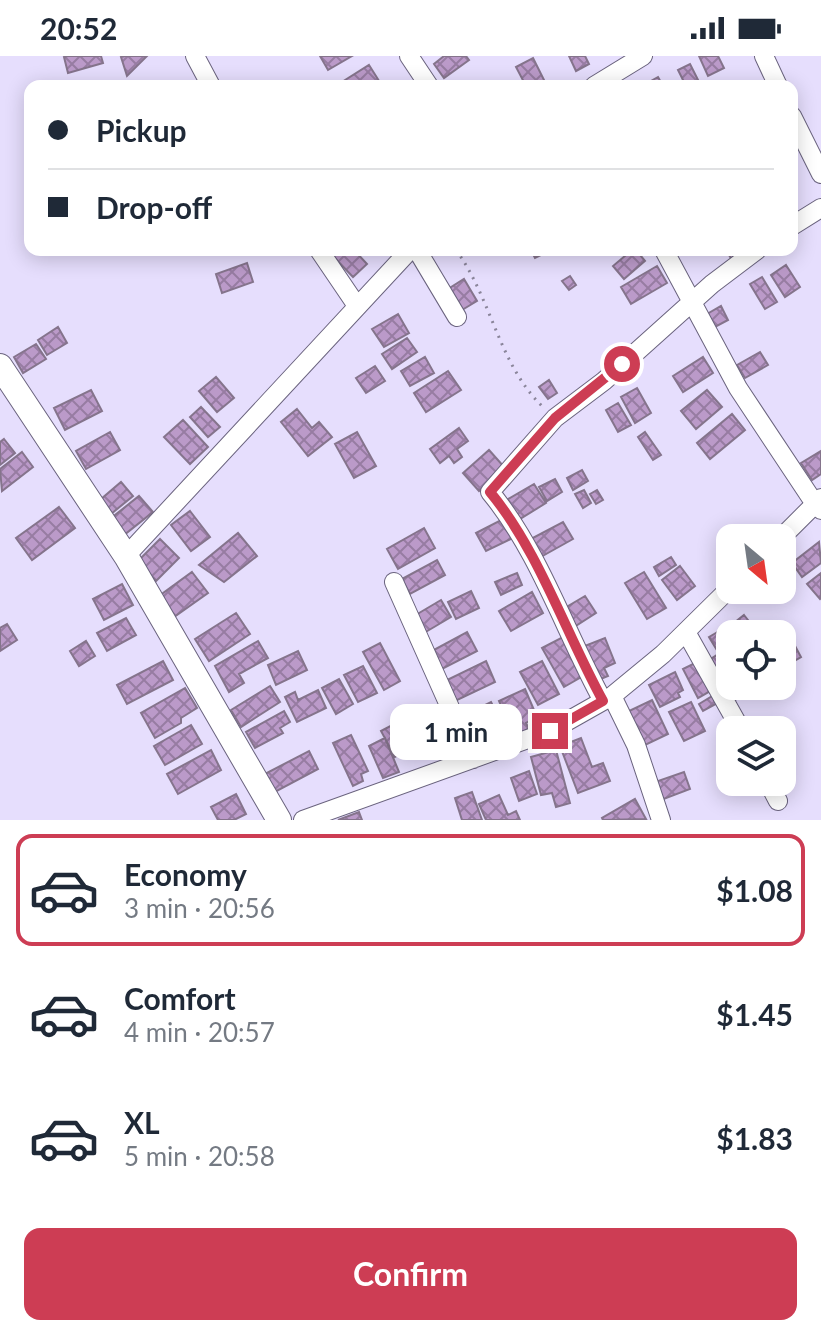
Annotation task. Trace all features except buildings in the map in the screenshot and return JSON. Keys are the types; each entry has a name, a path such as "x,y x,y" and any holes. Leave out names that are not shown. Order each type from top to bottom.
{"street":[{"path":"195,56 208,80"},
{"path":"409,56 425,80"},
{"path":"604,80 643,56"},
{"path":"764,56 775,80"},
{"path":"798,128 821,174"},
{"path":"798,222 821,208"},
{"path":"323,256 357,306"},
{"path":"126,556 404,256"},
{"path":"421,256 457,317"},
{"path":"667,256 738,388 819,504 796,525"},
{"path":"661,820 636,745 506,510 490,492 555,418 604,381 692,301 749,256"},
{"path":"0,366 126,556 279,820"},
{"path":"394,582 473,759"},
{"path":"303,820 550,731 608,699 716,602"},
{"path":"686,632 733,716"},
{"path":"775,796 778,801"}],"path":[{"path":"459,256 485,302 515,374 555,418"}],"route":[{"path":"550,731 603,701 526,546 506,510 490,492 555,418 622,364"}]}
